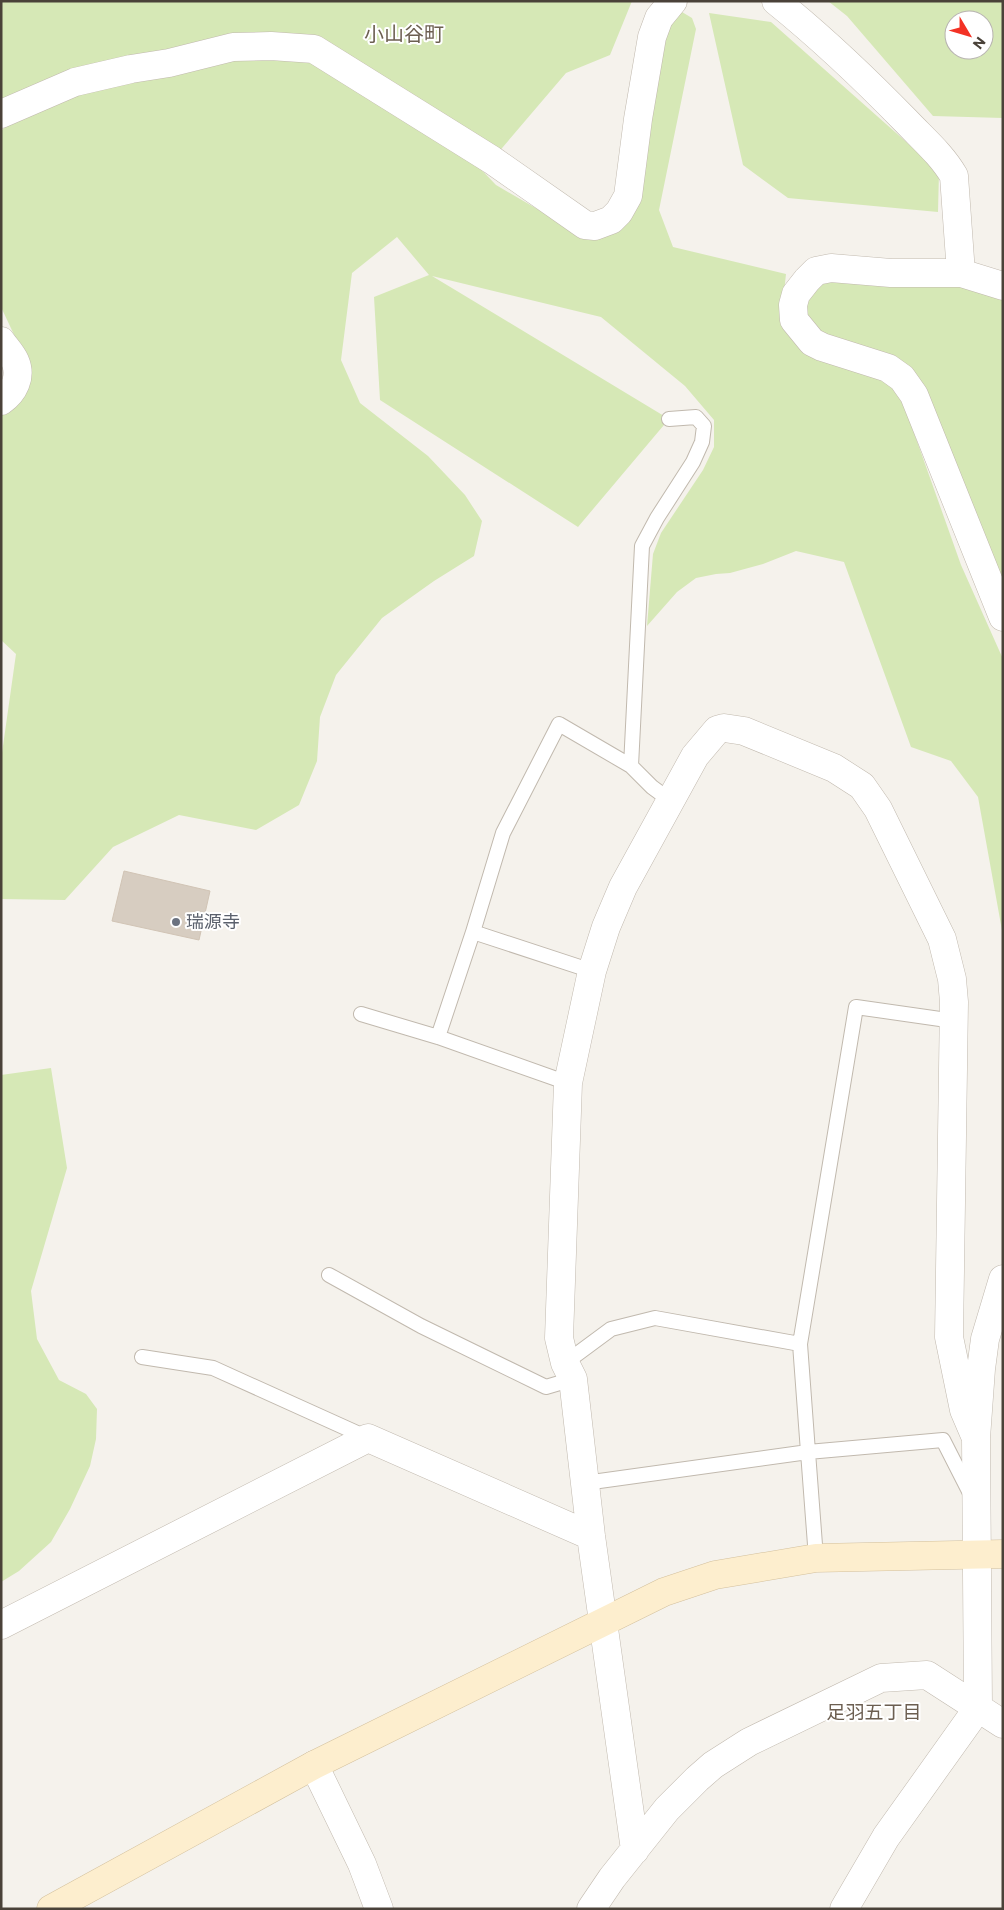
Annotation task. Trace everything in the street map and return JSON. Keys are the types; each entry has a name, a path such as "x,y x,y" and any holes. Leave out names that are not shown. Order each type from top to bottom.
{"street":[{"path":"1,114 75,82 131,69 169,64 233,47 271,46 314,49 492,160 585,225 595,226 611,220 619,212 628,196 638,119 652,37 659,18 673,1"},
{"path":"776,1 803,22 883,97 946,162 954,176 961,273"},
{"path":"1003,286 961,273 891,273 831,268 816,271 806,280 796,294 793,305 794,320 812,342 888,368 902,378 914,394 1003,617"},
{"path":"1,340 16,362 17,377 16,386 1,401"},
{"path":"635,1850 569,1371 558,1338 568,1083 592,971 606,927 623,887 695,756 717,730 724,728 744,731 834,768 858,782 878,809 942,939 952,979 954,1021 949,1337 964,1410 976,1438"},
{"path":"844,1909 886,1837 978,1708 990,1554 977,1506 976,1438 981,1369 986,1339 1003,1279"},
{"path":"1,1626 368,1438 591,1536"},
{"path":"50,1909 314,1765 664,1592 715,1575 816,1558 990,1554"},
{"path":"591,1909 635,1850 681,1794 697,1779 730,1753 881,1678 927,1676 1003,1724"},
{"path":"314,1765 362,1864 378,1909"}],"lane":[{"path":"631,766 642,546 657,518 693,462 702,442 704,426 696,417 669,419"},
{"path":"438,1037 473,932 502,833 558,724 631,766 652,787 671,800"},
{"path":"473,932 592,971"},
{"path":"816,1558 800,1344 856,1007 954,1021"},
{"path":"361,1014 438,1037 568,1083"},
{"path":"329,1275 421,1326 546,1387 569,1371 611,1329 655,1318 800,1344"},
{"path":"142,1357 213,1368 368,1438"},
{"path":"585,1483 808,1452 943,1440 977,1506"}],"green space":[{"path":"1,1 632,1 610,55 566,73 497,154 316,44 1,105"},
{"path":"828,1 1003,1 1003,118 933,116 847,16"},
{"path":"677,9 692,18 696,29 659,210 673,247 786,274 782,310 897,385 961,565 1003,659 1003,936 978,797 951,761 911,747 844,562 796,551 763,564 730,573 696,578 677,592 647,626 653,554 661,533 703,470 714,447 714,420 685,386 601,317 432,276 669,419 578,527 380,400 374,297 429,275 397,237 352,273 341,360 360,403 428,456 465,495 482,521 474,556 434,581 382,618 336,675 320,717 317,761 299,805 256,830 179,815 113,847 65,900 1,899 1,760 16,654 1,640 1,413 25,358 1,307 1,131 7,125 75,89 233,55 309,57 473,161 496,185 582,235 600,237 609,235 625,224 658,46"},
{"path":"709,13 771,22 939,171 938,212 788,198 743,165"},
{"path":"821,278 958,284 1003,300 1003,585 920,392 824,339 803,315 812,286"},
{"path":"51,1068 67,1168 31,1291 37,1339 59,1380 86,1394 97,1409 96,1439 90,1466 70,1509 51,1542 19,1571 1,1582 1,1075"}],"building":[{"path":"124,871 210,891 199,940 112,921"}],"place":[{"name":"瑞源寺","path":"176,922"}],"district":[{"name":"小山谷町","path":"404,34"},
{"name":"足羽五丁目","path":"874,1712"}]}
